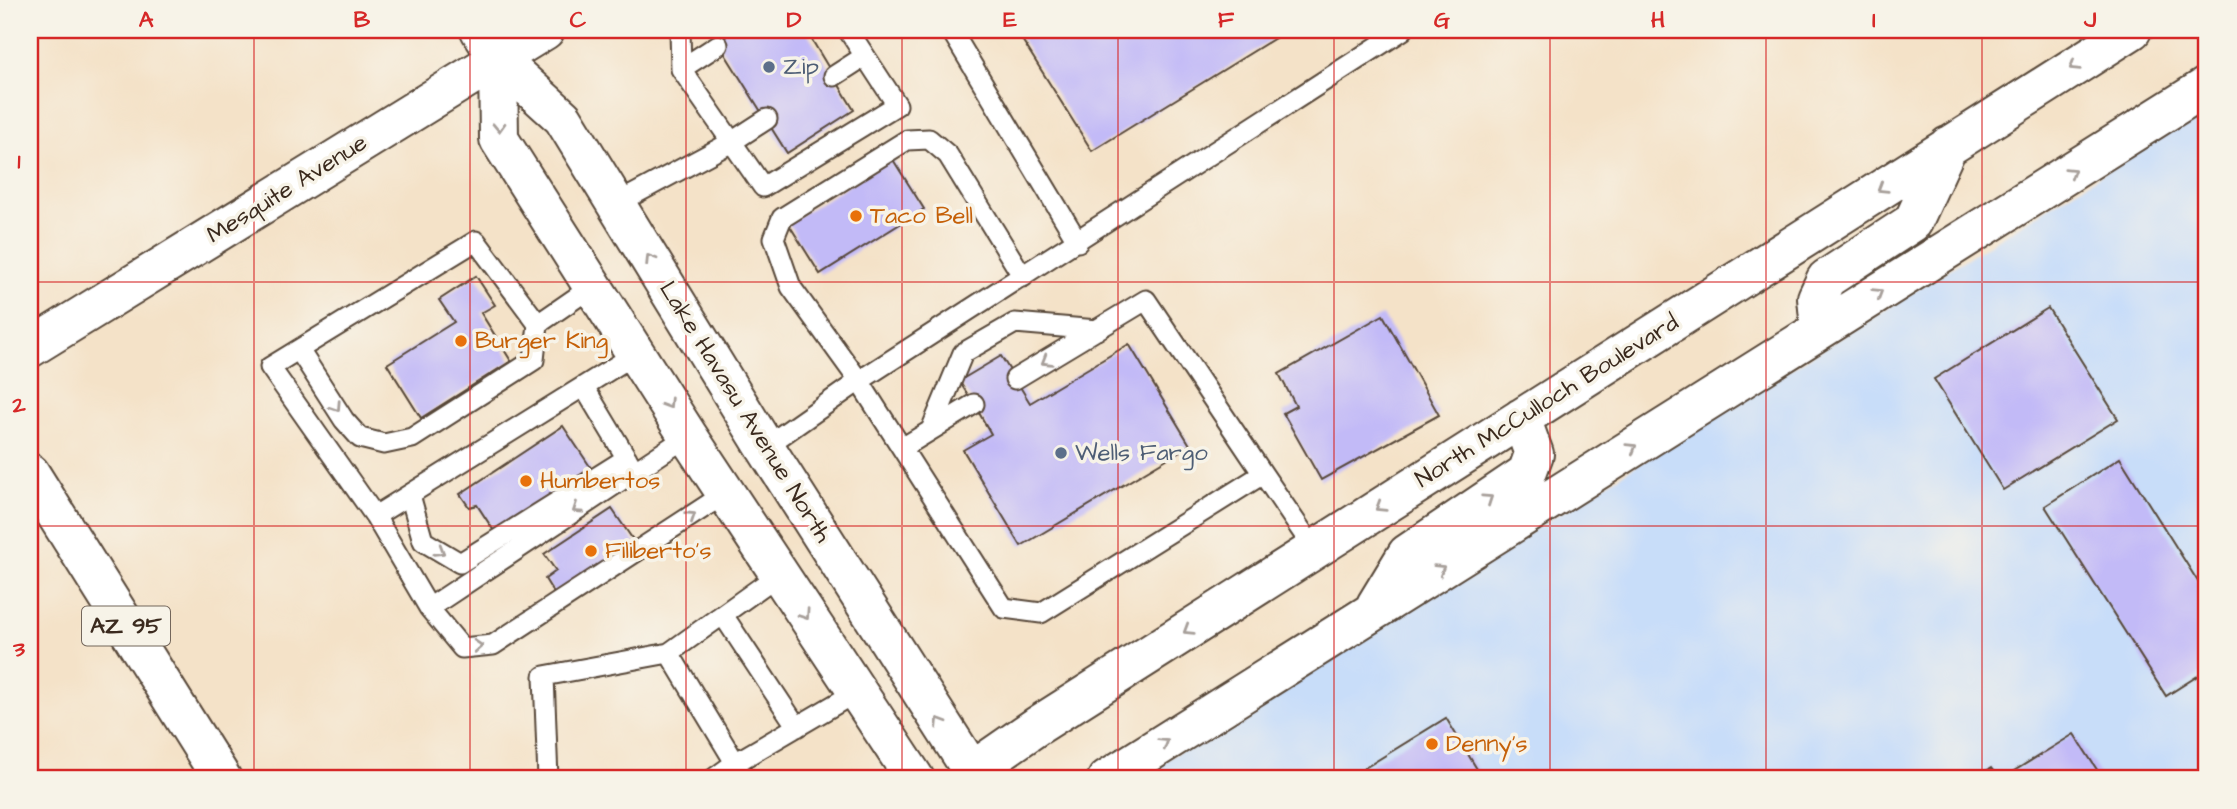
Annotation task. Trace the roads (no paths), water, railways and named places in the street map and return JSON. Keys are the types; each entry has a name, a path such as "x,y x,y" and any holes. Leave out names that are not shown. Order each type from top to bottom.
{"main road":[{"name":"Mesquite Avenue","path":"30,348 489,44 545,30"},
{"name":"North McCulloch Boulevard","path":"973,777 1037,726 2132,30"},
{"name":"Lake Havasu Avenue North","path":"489,44 563,118 765,447 973,777"},
{"path":"489,44 499,139 778,575 915,779"},
{"path":"1107,779 2207,86"},
{"path":"1820,329 1817,299 1826,279 1913,222 1948,146"},
{"path":"1371,612 1407,554 1527,473 1534,454 1521,418"},
{"name":"AZ 95","path":"30,473 222,779"}],"lane":[{"path":"680,30 681,69 763,187 897,105 848,30"},
{"path":"951,30 1078,242"},
{"path":"765,447 859,380 1078,242 1403,30"},
{"path":"681,69 718,45"},
{"path":"834,76 865,56"},
{"path":"616,204 730,143 767,119"},
{"path":"1023,277 948,155 929,139 907,140 782,218 774,238 791,287 859,380 1004,608 1041,613 1263,474"},
{"path":"299,350 344,420 360,438 384,444 412,438 534,360 538,324 476,240 270,367 375,516 429,608 462,648 493,645 726,493"},
{"path":"538,324 593,286"},
{"path":"1015,379 1146,300 1314,549"},
{"path":"931,430 963,353 1015,323 1097,330"},
{"path":"375,516 637,353"},
{"path":"584,387 631,465"},
{"path":"902,448 974,404"},
{"path":"410,495 423,541 460,563 631,465 688,436"},
{"path":"429,608 631,465"},
{"path":"548,779 544,676 669,653 778,575"},
{"path":"723,615 797,727"},
{"path":"669,653 740,771"},
{"path":"713,779 740,771 797,727 858,691"}],"place":[{"name":"Zip","path":"769,67"},
{"name":"Taco Bell","path":"856,216"},
{"name":"Burger King","path":"461,341"},
{"name":"Wells Fargo","path":"1061,453"},
{"name":"Humbertos","path":"526,481"},
{"name":"Filiberto’s","path":"591,551"},
{"name":"Denny's","path":"1432,744"}]}
